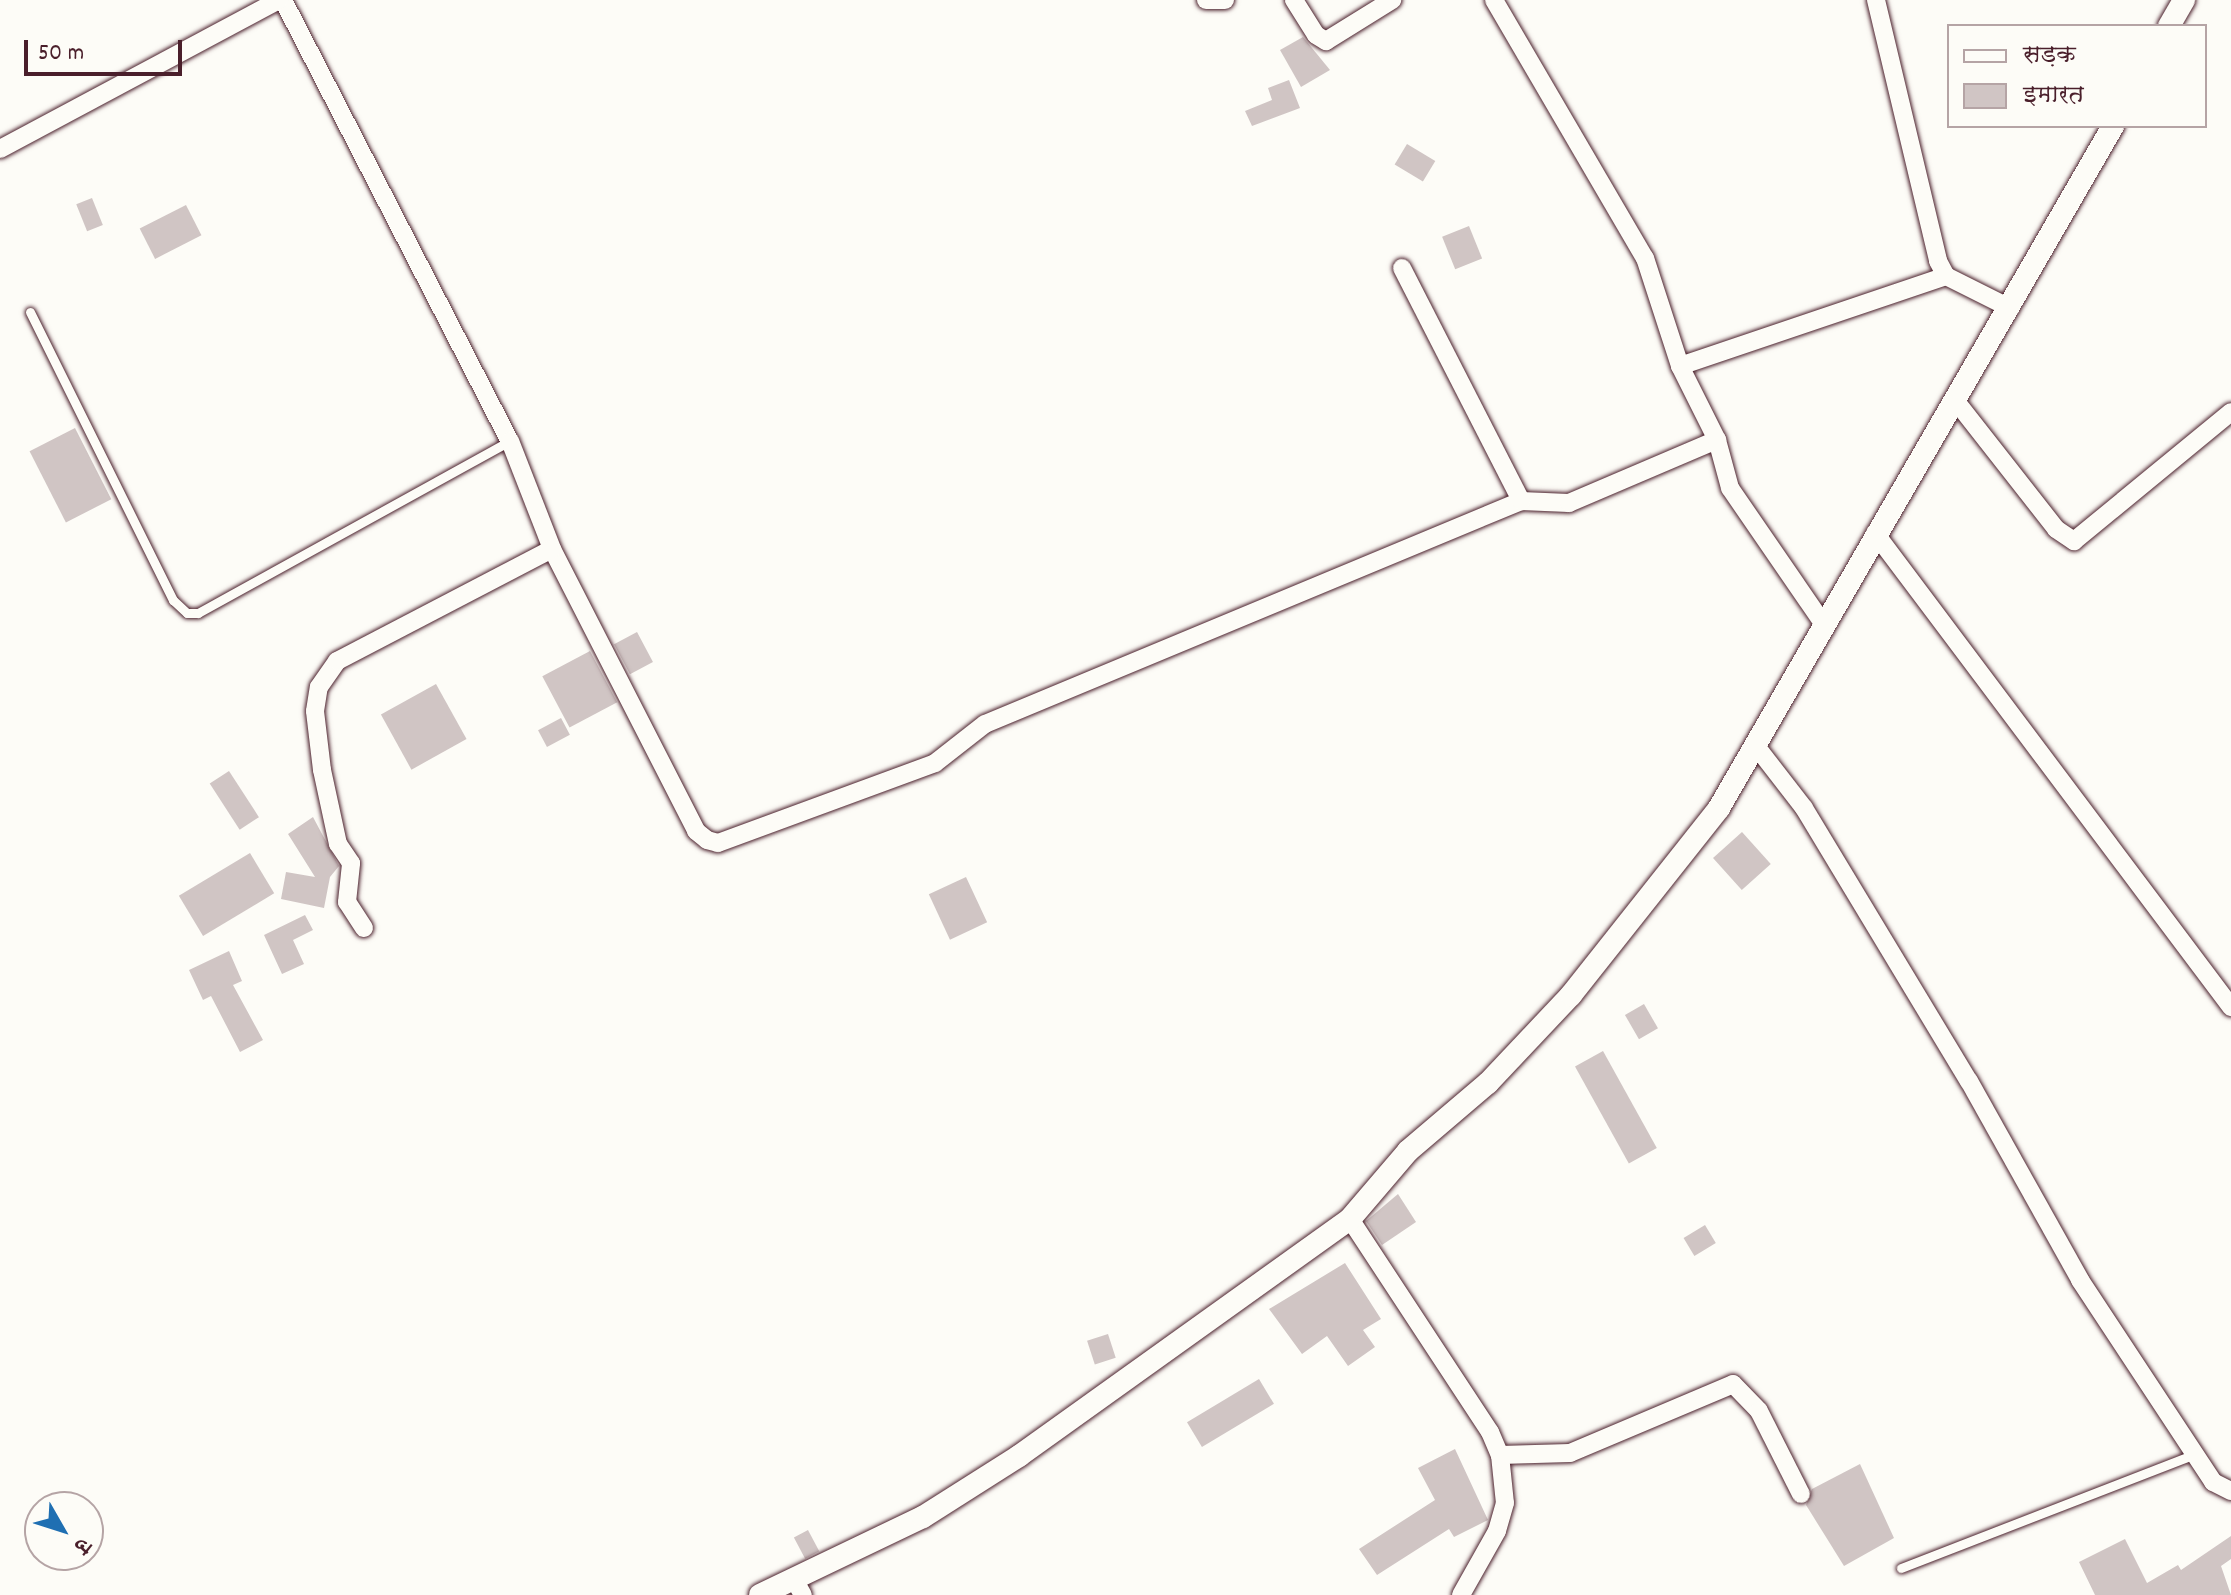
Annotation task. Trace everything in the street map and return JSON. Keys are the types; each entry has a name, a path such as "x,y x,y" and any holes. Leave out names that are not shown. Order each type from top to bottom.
{"street":[{"path":"0,149 281,0 510,441 552,549 696,831 718,843 935,763 985,724 1521,501 1569,503 1717,440"},
{"path":"1206,0 1225,0"},
{"path":"1294,0 1316,35 1326,41 1392,0"},
{"path":"1494,0 1645,258 1680,366 1717,440 1730,488 1822,622"},
{"path":"1876,0 1946,276"},
{"path":"2170,24 2184,0"},
{"path":"760,1595 798,1587 923,1517 1019,1456 1350,1219 1408,1151 1488,1083 1571,995 1719,808 1822,622 2010,308 2112,128"},
{"path":"1402,268 1521,501"},
{"path":"1680,366 1946,276 2010,308"},
{"path":"1955,400 2056,529 2074,541 2231,412"},
{"path":"1875,533 2231,1007"},
{"path":"364,928 347,902 351,863 338,844 322,770 315,711 319,687 337,661 552,549"},
{"path":"1756,746 1804,808 1969,1081 2080,1280 2213,1482 2231,1491"},
{"path":"1350,1219 1490,1432 1500,1455 1505,1503 1497,1531 1461,1595"},
{"path":"1500,1455 1570,1453 1733,1384 1759,1411 1801,1494"}],"lane":[{"path":"30,312 173,600 187,613 198,613 510,441"},
{"path":"1901,1568 2195,1454"}],"building":[{"path":"1303,37 1330,70 1301,87 1280,50"},
{"path":"1289,80 1300,108 1252,126 1245,111 1272,100 1268,88"},
{"path":"1407,144 1435,161 1423,182 1395,165"},
{"path":"92,198 103,225 87,231 76,204"},
{"path":"186,205 201,235 155,259 140,229"},
{"path":"1469,226 1482,258 1455,269 1442,237"},
{"path":"75,428 111,499 66,522 30,451"},
{"path":"637,632 653,662 630,674 614,644"},
{"path":"590,651 617,702 570,728 542,676"},
{"path":"436,684 467,739 411,770 381,715"},
{"path":"561,718 570,735 547,747 538,730"},
{"path":"229,771 259,817 240,830 210,784"},
{"path":"313,817 339,866 330,877 324,908 281,899 286,872 315,877 288,834"},
{"path":"1742,832 1771,864 1742,890 1713,858"},
{"path":"250,853 274,893 203,936 179,896"},
{"path":"966,877 987,922 950,940 929,894"},
{"path":"305,915 313,930 293,940 304,964 282,974 264,935"},
{"path":"229,951 242,981 233,985 263,1040 240,1052 211,996 203,1000 189,970"},
{"path":"1644,1004 1658,1028 1639,1039 1625,1015"},
{"path":"1603,1051 1657,1148 1629,1164 1575,1067"},
{"path":"1398,1194 1416,1222 1382,1245 1366,1221"},
{"path":"1705,1225 1716,1243 1694,1256 1684,1238"},
{"path":"1345,1263 1381,1319 1363,1330 1375,1347 1348,1366 1327,1336 1302,1354 1269,1309"},
{"path":"1108,1334 1116,1358 1095,1365 1087,1341"},
{"path":"1259,1379 1274,1404 1202,1447 1187,1422"},
{"path":"1455,1449 1488,1520 1454,1537 1449,1529 1377,1575 1359,1549 1435,1500 1418,1468"},
{"path":"1860,1464 1894,1538 1844,1566 1806,1505 1812,1489"},
{"path":"808,1530 819,1551 805,1559 794,1538"},
{"path":"2231,1536 2231,1559 2221,1566 2231,1595 2095,1595 2079,1562 2125,1539 2147,1583 2178,1565 2181,1570"}]}
